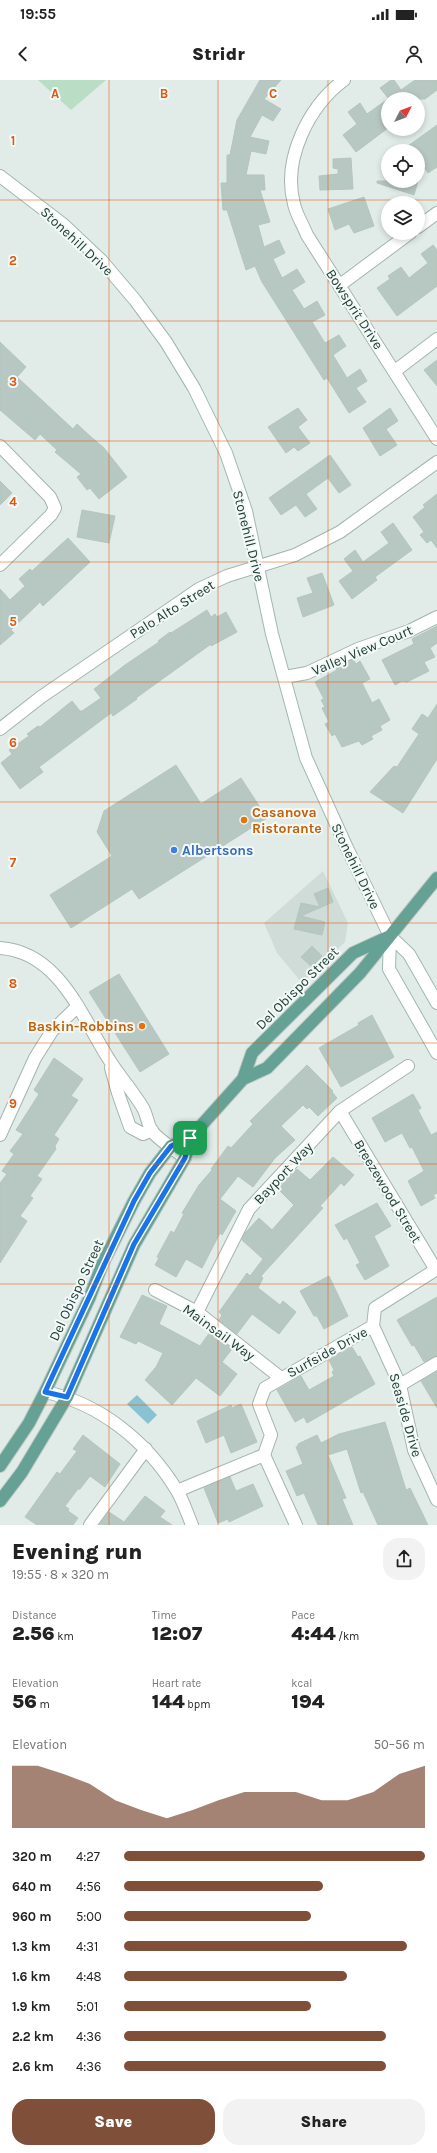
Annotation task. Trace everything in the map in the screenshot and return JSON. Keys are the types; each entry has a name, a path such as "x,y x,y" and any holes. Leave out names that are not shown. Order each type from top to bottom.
{"main road":[{"name":"Del Obispo Street","path":"243,1079 267,1068 360,973 437,878"},
{"name":"Del Obispo Street","path":"0,1466 29,1423 45,1392 134,1201 150,1173 171,1146 190,1138 243,1079 252,1053 353,953 390,936"},
{"name":"Del Obispo Street","path":"0,1501 22,1472 67,1397 134,1244 185,1158 190,1138"}],"street":[{"name":"Bowsprit Drive","path":"344,80 329,91 297,141 292,172 294,203 307,235 437,439"},
{"name":"Stonehill Drive","path":"0,176 64,225 101,260 135,300 166,342 194,388 226,453 246,511 272,634 306,758 347,848 390,936 409,954 437,1003"},
{"path":"425,222 437,213"},
{"path":"340,285 401,240"},
{"path":"395,371 437,339"},
{"path":"0,446 50,497 55,508 51,515 0,565"},
{"name":"Palo Alto Street","path":"0,729 54,688 199,589 227,576 295,555 340,532 437,462"},
{"name":"Valley View Court","path":"284,677 307,673 358,649 409,631 437,617"},
{"name":"Stonehill Drive","path":"390,936 389,969 437,1053"},
{"path":"0,948 24,953 40,962 57,978 78,1006 110,1061 138,1099 148,1118 152,1130 185,1158"},
{"path":"0,1135 35,1058 52,1031 78,1006"},
{"path":"110,1061 118,1093 130,1127 143,1134 152,1130"},
{"name":"Bayport Way","path":"197,1312 249,1209 340,1111 408,1066"},
{"name":"Breezewood Street","path":"340,1111 436,1270"},
{"path":"373,1326 375,1308 436,1270"},
{"name":"Mainsail Way","path":"155,1290 197,1312 281,1378"},
{"name":"Surfside Drive","path":"264,1455 271,1435 259,1404 265,1388 373,1326"},
{"name":"Seaside Drive","path":"373,1326 400,1385 414,1450 437,1500"},
{"path":"400,1385 437,1363"},
{"path":"45,1392 67,1397 124,1429 146,1449 162,1468 177,1491 192,1525"},
{"path":"90,1525 146,1449"},
{"path":"177,1491 264,1455 296,1525"}],"shaded area":[{"path":"323,871 348,923 345,942 302,983 277,953 264,923"}],"green space":[{"path":"38,80 106,80 71,110"}],"water":[{"path":"137,1395 157,1415 148,1424 127,1404"}],"building":[{"path":"260,80 281,80 264,99 281,109 273,121 262,115 250,137 269,141 266,154 251,151 246,175 264,175 265,190 260,190 270,222 258,225 264,247 279,240 285,253 273,259 282,278 297,269 305,282 292,290 304,309 317,301 325,315 312,322 325,343 339,335 346,346 333,355 347,378 360,369 367,381 356,388 366,402 349,413 327,378 324,380 262,282 255,266 246,270 227,210 223,210 221,183 227,183 227,155 230,155 237,120"},
{"path":"391,80 394,80 401,90 415,80 437,80 437,90 425,99 425,92 383,92 380,88"},
{"path":"360,103 367,114 381,104 381,133 356,152 343,135 357,124 348,112"},
{"path":"437,125 437,167 428,173 425,169 425,144 411,144 422,136 425,136 425,134"},
{"path":"351,158 353,189 320,190 319,176 338,174 338,169 333,168 333,159"},
{"path":"377,181 381,181 381,184 377,183"},
{"path":"392,188 416,188 414,195"},
{"path":"364,197 374,226 354,233 349,224 335,230 328,209"},
{"path":"433,245 437,250 437,286 397,316 377,288 390,279 388,276 401,267 409,278 428,263 421,254"},
{"path":"0,342 26,367 17,377 73,429 77,424 104,448 127,477 99,499 90,488 87,490 77,477 81,474 55,452 57,450 40,434 35,440 0,410"},
{"path":"437,360 437,386 424,370"},
{"path":"298,408 307,420 298,427 310,443 298,451 294,447 286,453 268,427"},
{"path":"390,408 398,421 386,429 397,445 380,456 363,428"},
{"path":"330,455 351,485 339,493 328,478 306,494 317,509 305,517 296,505 281,515 269,498"},
{"path":"0,481 12,493 0,505"},
{"path":"437,494 437,548 431,540 427,543 420,535 424,532 413,517 425,507 423,505"},
{"path":"82,510 115,516 109,543 77,537"},
{"path":"393,523 412,550 375,577 377,580 352,599 339,581 353,571 344,559 355,550 363,562 389,543 381,532"},
{"path":"68,538 90,562 43,606 40,602 11,630 14,633 0,645 0,589 10,600 25,586 19,579 30,569 32,571"},
{"path":"322,573 334,605 303,617 297,598 313,593 307,578"},
{"path":"207,610 211,617 215,614 217,617 226,612 237,632 211,646 211,644 113,716 111,713 39,767 43,772 20,789 1,763 12,754 9,750 29,736 27,734 38,726 40,727 72,701 80,711 82,711 101,698 94,689 125,665 159,642 158,641 170,632 171,633"},
{"path":"437,626 437,643 430,648 435,657 424,662 429,671 407,682 402,681 395,685 382,660 414,644 412,639"},
{"path":"353,659 356,664 360,661 370,679 362,683 372,703 379,699 390,720 380,726 382,730 371,736 373,739 362,745 359,741 342,747 335,734 332,736 325,724 329,722 322,708 325,707 321,700 324,699 315,682"},
{"path":"437,704 437,759 403,813 370,792 394,766 397,767 419,734 412,729 422,714 428,718"},
{"path":"176,765 201,804 241,778 267,818 139,899 132,889 71,928 50,895 112,856 97,832 104,811"},
{"path":"328,888 333,902 301,916 325,922 322,935 294,929 301,903 320,907 314,894"},
{"path":"312,946 322,956 312,967 301,957"},
{"path":"119,974 169,1054 140,1072 89,992"},
{"path":"372,1015 394,1057 341,1087 319,1048 359,1025 358,1023"},
{"path":"54,1058 83,1079 71,1096 78,1100 54,1135 59,1139 55,1146 56,1149 37,1176 42,1179 30,1196 33,1198 20,1216 27,1221 0,1263 0,1183 7,1174 2,1171 14,1154 10,1151 23,1134 16,1130 39,1094 34,1090"},
{"path":"307,1065 333,1091 332,1092 337,1098 318,1116 309,1107 307,1109 303,1105 281,1126 295,1140 275,1158 253,1187 238,1176 220,1199 236,1211 222,1235 220,1233 202,1268 186,1259 176,1277 155,1265 159,1258 157,1257 171,1231 174,1233 184,1214 182,1213 199,1185 212,1170 211,1169 228,1146 231,1148 253,1124 250,1121"},
{"path":"413,1094 421,1108 418,1110 431,1135 437,1132 437,1193 433,1195 435,1198 421,1206 408,1181 424,1171 412,1147 410,1148 402,1133 385,1142 372,1118"},
{"path":"333,1157 354,1175 344,1186 341,1183 320,1206 323,1208 261,1276 263,1278 258,1288 280,1305 283,1301 296,1312 279,1334 252,1314 237,1334 219,1320 222,1315 219,1312 247,1273 250,1276 263,1259 242,1240 245,1233 259,1218 272,1230 294,1205 278,1189 297,1169 310,1180"},
{"path":"377,1203 391,1226 374,1236 389,1266 365,1280 356,1265 360,1263 347,1238 344,1240 335,1225"},
{"path":"329,1276 348,1316 324,1329 317,1316 314,1316 300,1291"},
{"path":"142,1295 167,1306 159,1324 200,1346 210,1332 232,1349 222,1362 237,1374 220,1396 196,1378 172,1405 145,1380 156,1367 163,1353 138,1341 136,1344 120,1337"},
{"path":"437,1297 437,1356 424,1362 414,1345 412,1346 397,1320"},
{"path":"352,1347 358,1357 360,1356 375,1384 307,1423 304,1417 295,1422 277,1390 301,1376 309,1390 334,1376 332,1372 334,1370 329,1360"},
{"path":"437,1372 437,1408 421,1381"},
{"path":"241,1404 257,1442 231,1453 224,1435 206,1443 197,1421 231,1405 232,1408"},
{"path":"385,1422 406,1490 410,1488 428,1525 378,1525 363,1492 361,1493 347,1449 328,1455 346,1498 342,1499 353,1525 318,1525 304,1493 297,1496 286,1471 303,1464 296,1447 298,1444 317,1435 321,1443 339,1434"},
{"path":"83,1435 120,1464 105,1487 90,1476 80,1489 78,1489 65,1506 69,1509 68,1511 78,1518 73,1525 37,1525 25,1517 57,1472 60,1474 77,1451 73,1449"},
{"path":"230,1477 236,1491 253,1484 263,1506 229,1522 228,1519 218,1523 204,1488"},
{"path":"145,1496 165,1511 160,1517 172,1525 99,1525 109,1512 124,1522"}],"place":[{"name":"Casanova Ristorante","path":"244,820"},
{"name":"Albertsons","path":"174,850"},
{"name":"Baskin-Robbins","path":"142,1026"}],"route":[{"path":"190,1138 185,1158 134,1244 67,1397 45,1392 89,1299 103,1263 120,1232 134,1201 150,1173 171,1146 190,1138"}]}
